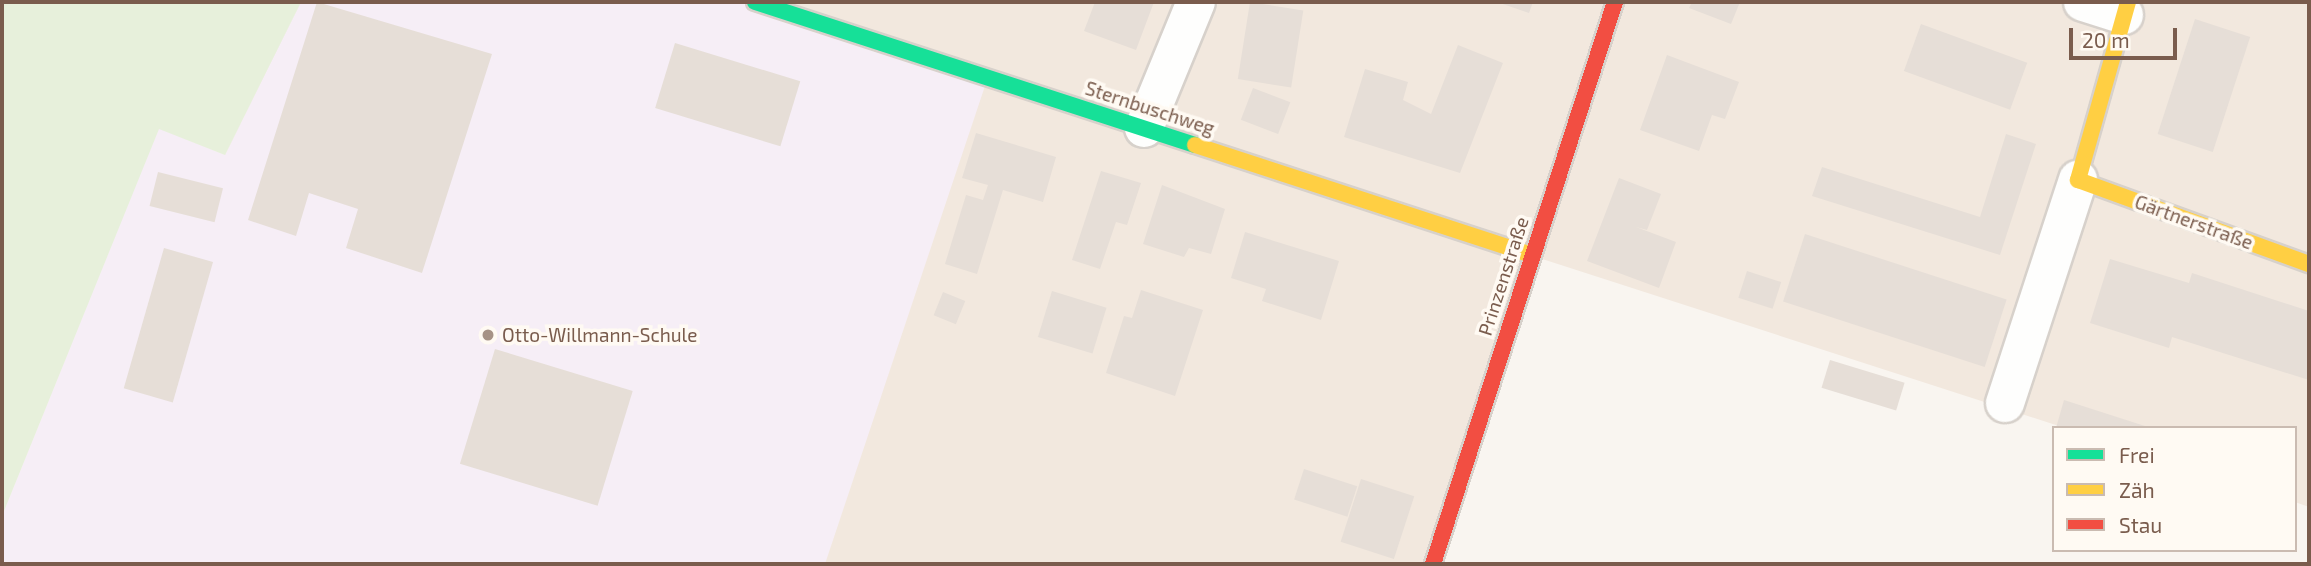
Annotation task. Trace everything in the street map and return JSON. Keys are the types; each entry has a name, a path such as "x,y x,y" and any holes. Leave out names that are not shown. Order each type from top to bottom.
{"street":[{"name":"Sternbuschweg","path":"755,2 1532,256"},
{"path":"1144,128 1196,2"},
{"name":"Prinzenstraße","path":"1433,564 1615,2"},
{"path":"2005,403 2078,180 2126,8 2083,2"},
{"name":"Gärtnerstraße","path":"2078,180 2309,264"}],"shaded area":[{"path":"301,2 2309,2 2309,507 2297,503 2297,426 2059,426 1533,256 1430,564 2,564 2,516 225,155"},
{"name":"Otto-Willmann-Schule","path":"301,2 755,2 988,77 825,564 2,564 2,516 159,128 225,155"}],"green space":[{"path":"2,2 301,2 225,155 159,129 2,516"}],"building":[{"path":"317,2 492,54 422,273 346,248 358,209 309,193 296,236 248,220"},
{"path":"1095,2 1154,2 1136,50 1084,31"},
{"path":"1250,2 1303,10 1291,87 1238,79"},
{"path":"1497,2 1533,2 1529,13"},
{"path":"1692,2 1740,2 1731,24 1689,8"},
{"path":"2195,19 2250,37 2213,152 2158,134"},
{"path":"1921,24 2027,63 2010,110 1904,71"},
{"path":"675,43 800,81 780,146 655,108"},
{"path":"1458,45 1503,63 1460,173 1344,137 1365,69 1408,82 1403,100 1431,114"},
{"path":"1667,55 1739,82 1725,119 1712,115 1699,151 1640,130"},
{"path":"1253,88 1290,102 1278,134 1241,120"},
{"path":"976,133 1056,157 1043,202 1003,190 977,274 945,264 966,195 983,200 988,185 962,178"},
{"path":"2006,134 2036,144 2000,255 1812,196 1822,167 1980,217"},
{"path":"1101,171 1141,183 1127,225 1116,222 1100,269 1072,260"},
{"path":"158,172 223,188 215,222 150,206"},
{"path":"1619,178 1661,194 1647,230 1636,227 1676,242 1659,288 1587,261"},
{"path":"1162,185 1225,209 1211,254 1189,248 1184,257 1143,244"},
{"path":"1245,232 1339,261 1321,320 1262,301 1266,289 1231,278"},
{"path":"1805,234 2007,300 1985,367 1783,302"},
{"path":"164,248 213,262 173,402 124,388"},
{"path":"2110,259 2189,283 2192,273 2309,311 2309,380 2172,337 2169,348 2090,323"},
{"path":"1747,271 1781,282 1773,309 1738,298"},
{"path":"1141,290 1203,310 1175,396 1106,373 1124,316 1132,318"},
{"path":"1052,291 1107,308 1092,354 1038,337"},
{"path":"943,292 965,301 956,324 934,315"},
{"path":"495,349 633,391 598,506 460,464"},
{"path":"1830,360 1905,383 1896,411 1822,388"},
{"path":"2064,400 2145,426 2057,426"},
{"path":"1304,469 1357,486 1347,517 1294,499"},
{"path":"1361,479 1414,496 1394,559 1341,542"}],"traffic: fast":[{"path":"755,2 1195,145"}],"traffic: slow":[{"path":"2128,2 2078,180 2309,264"},
{"path":"1195,145 1532,255"}],"traffic: jam":[{"path":"1433,564 1615,2"}],"place":[{"name":"Otto-Willmann-Schule","path":"488,335"}]}
